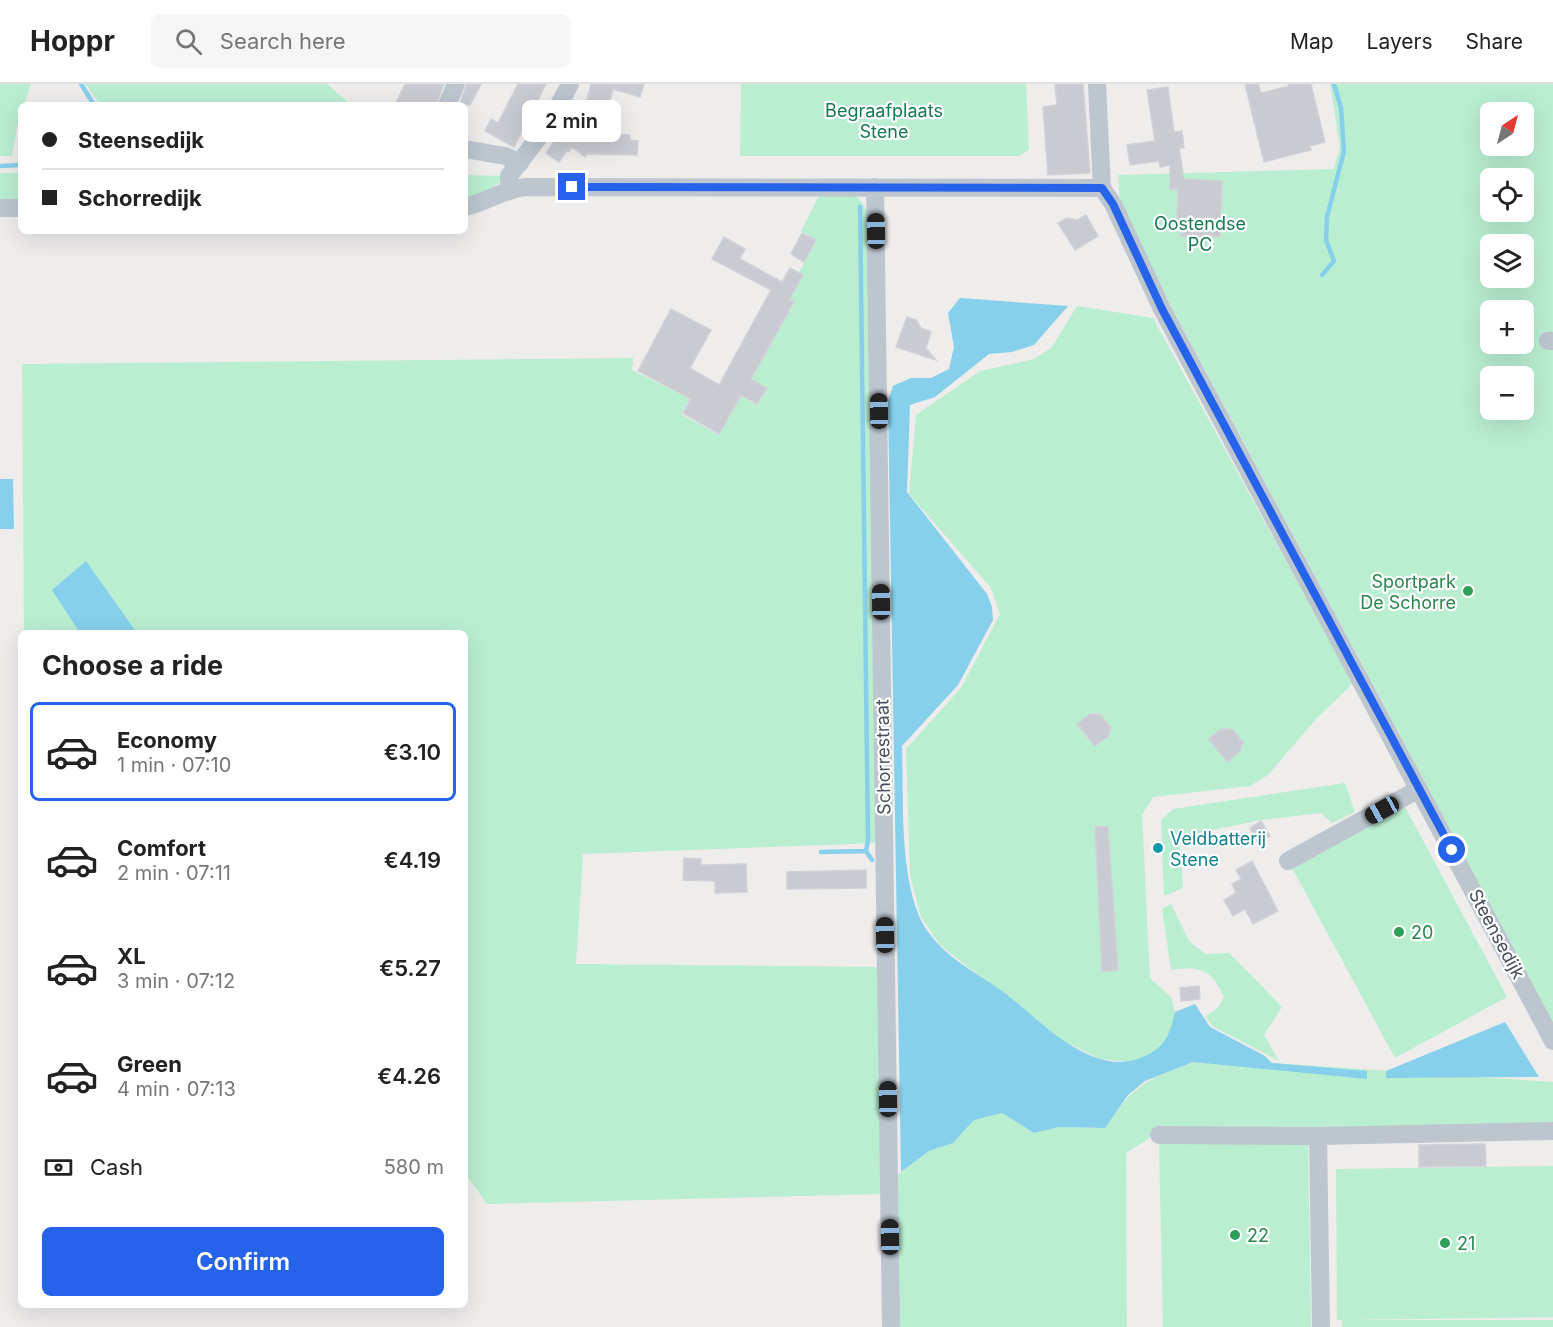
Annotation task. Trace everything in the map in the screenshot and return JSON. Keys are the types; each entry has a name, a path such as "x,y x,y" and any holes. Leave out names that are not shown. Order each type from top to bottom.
{"street":[{"path":"448,102 456,84"},
{"path":"509,189 509,176 548,125 570,84"},
{"name":"Steensedijk","path":"1097,84 1102,188 1113,204 1162,309 1553,1041"},
{"path":"468,150 505,156 520,163"},
{"name":"Schorrestraat","path":"875,187 891,1327"},
{"path":"468,206 509,189 1102,188"},
{"path":"0,208 18,208"},
{"path":"1288,861 1419,789"},
{"path":"1159,1136 1318,1136 1553,1131"},
{"path":"1318,1136 1321,1327"}],"green space":[{"path":"0,84 31,84 25,102 18,102 18,122 12,156 0,156"},
{"path":"86,84 327,84 348,102 98,102"},
{"name":"Begraafplaats Stene","path":"741,84 1026,84 1029,150 1019,156 740,156"},
{"name":"Sportpark De Schorre","path":"1330,84 1553,84 1553,1022 1155,276 1120,202 1118,175 1334,169 1340,147"},
{"path":"0,173 18,173 18,203 0,203"},
{"path":"468,175 502,176 502,181 468,201"},
{"path":"820,194 855,194 868,211 879,843 583,854 576,964 881,967 884,1194 487,1204 468,1177 468,630 24,630 22,364 633,358 632,370 690,399 681,414 719,435 741,396 757,405 767,388 752,379 794,302 790,299 803,275 799,272 817,240 801,231"},
{"path":"1077,306 1153,318 1353,683 1316,719 1268,775 1250,786 1153,797 1142,815 1150,978 1171,997 1175,1012 1170,1036 1154,1053 1131,1063 1097,1058 1060,1039 940,945 921,917 910,875 906,749 961,688 1000,614 991,588 909,494 916,415 980,371 1034,359 1052,347"},
{"path":"1345,783 1355,812 1332,823 1321,813 1261,820 1179,837 1183,888 1164,896 1161,820 1173,809"},
{"name":"20","path":"1404,805 1507,997 1395,1058 1291,866"},
{"path":"1171,904 1189,941 1205,954 1229,953 1282,1007 1264,1035 1279,1061 1212,1026 1206,1016 1218,1008 1224,997 1209,975 1198,969 1171,970 1162,909"},
{"path":"1193,1062 1272,1063 1553,1082 1553,1125 1154,1135 1126,1153 1127,1327 896,1327 894,1178 929,1151 953,1143 974,1120 1002,1113 1034,1133 1059,1127 1105,1128 1125,1102 1142,1086 1163,1074"},
{"name":"22","path":"1308,1142 1311,1327 1163,1327 1159,1144"},
{"name":"21","path":"1553,1166 1553,1317 1345,1320 1553,1320 1553,1327 1342,1327 1342,1320 1337,1320 1336,1169"}],"water":[{"path":"960,298 1068,306 1034,345 1012,352 989,354 935,397 910,405 907,492 987,594 992,607 993,620 958,685 902,746 904,840 907,865 917,911 926,929 953,958 1006,994 1052,1032 1087,1054 1106,1060 1124,1062 1143,1057 1161,1045 1171,1027 1175,1012 1195,1004 1210,1027 1265,1056 1272,1063 1367,1071 1367,1079 1193,1062 1145,1081 1128,1095 1105,1128 1059,1127 1034,1133 1002,1113 974,1120 953,1143 929,1151 901,1172 888,401 893,386 911,378 931,378 949,369 954,347 948,313"},
{"path":"0,479 13,479 14,529 0,529"},
{"path":"86,561 135,630 78,630 52,590"},
{"path":"1505,1022 1539,1077 1386,1078 1386,1071"}],"building":[{"path":"405,84 444,84 437,102 396,102"},
{"path":"467,84 481,84 470,105 468,102 460,102"},
{"path":"518,84 546,84 514,147 485,131 491,119 498,123"},
{"path":"591,84 644,84 640,97 613,89 607,113 612,116 612,134 630,135 630,140 638,141 637,155 587,154 585,157 572,147 569,151 567,150 559,162 546,153 578,106 585,107"},
{"path":"1055,84 1083,84 1090,173 1048,175 1043,107 1057,105"},
{"path":"1245,84 1258,84 1261,93 1289,86 1288,84 1311,84 1325,142 1310,146 1311,150 1264,162"},
{"path":"1168,87 1174,132 1182,131 1184,148 1179,148 1184,179 1222,181 1220,237 1181,236 1181,219 1177,219 1178,189 1170,189 1170,165 1160,167 1159,161 1130,165 1127,145 1155,141 1147,90"},
{"path":"1086,215 1098,236 1075,250 1058,223 1067,218 1077,220"},
{"path":"802,233 816,240 804,262 791,254"},
{"path":"724,237 745,249 740,259 782,282 790,268 803,275 789,300 794,302 751,379 767,388 757,404 741,395 719,434 683,413 691,399 638,371 671,309 711,330 690,368 719,385 771,290 712,259"},
{"path":"907,317 916,320 921,328 931,332 926,348 936,360 896,347"},
{"path":"1090,714 1100,714 1111,728 1108,736 1095,746 1077,724"},
{"path":"1221,729 1232,729 1243,742 1240,751 1227,762 1209,739"},
{"path":"1261,821 1270,836 1258,843 1250,828"},
{"path":"1108,826 1118,970 1102,972 1095,827"},
{"path":"684,858 701,859 701,865 746,864 747,892 715,893 715,881 683,880"},
{"path":"1252,861 1278,911 1253,924 1245,909 1233,916 1224,900 1236,893 1232,884 1241,879 1236,870"},
{"path":"866,870 866,888 787,889 787,872"},
{"path":"1199,986 1200,999 1181,1001 1180,988"},
{"path":"1485,1144 1486,1166 1419,1167 1419,1145"}],"waterway":[{"path":"81,84 92,102"},
{"path":"1322,275 1334,261 1326,240 1327,217 1344,151 1341,108 1334,84"},
{"path":"0,166 18,165"},
{"path":"860,207 868,840 866,851"},
{"path":"821,852 866,851 872,860"}],"place":[{"name":"Sportpark De Schorre","path":"1468,591"},
{"name":"Veldbatterij Stene","path":"1158,848"},
{"name":"20","path":"1399,932"},
{"name":"22","path":"1235,1235"},
{"name":"21","path":"1445,1243"}],"route":[{"path":"572,187 1102,188 1113,204 1162,309 1452,850"}],"park label":[{"name":"Oostendse PC","path":"1200,233"}]}
